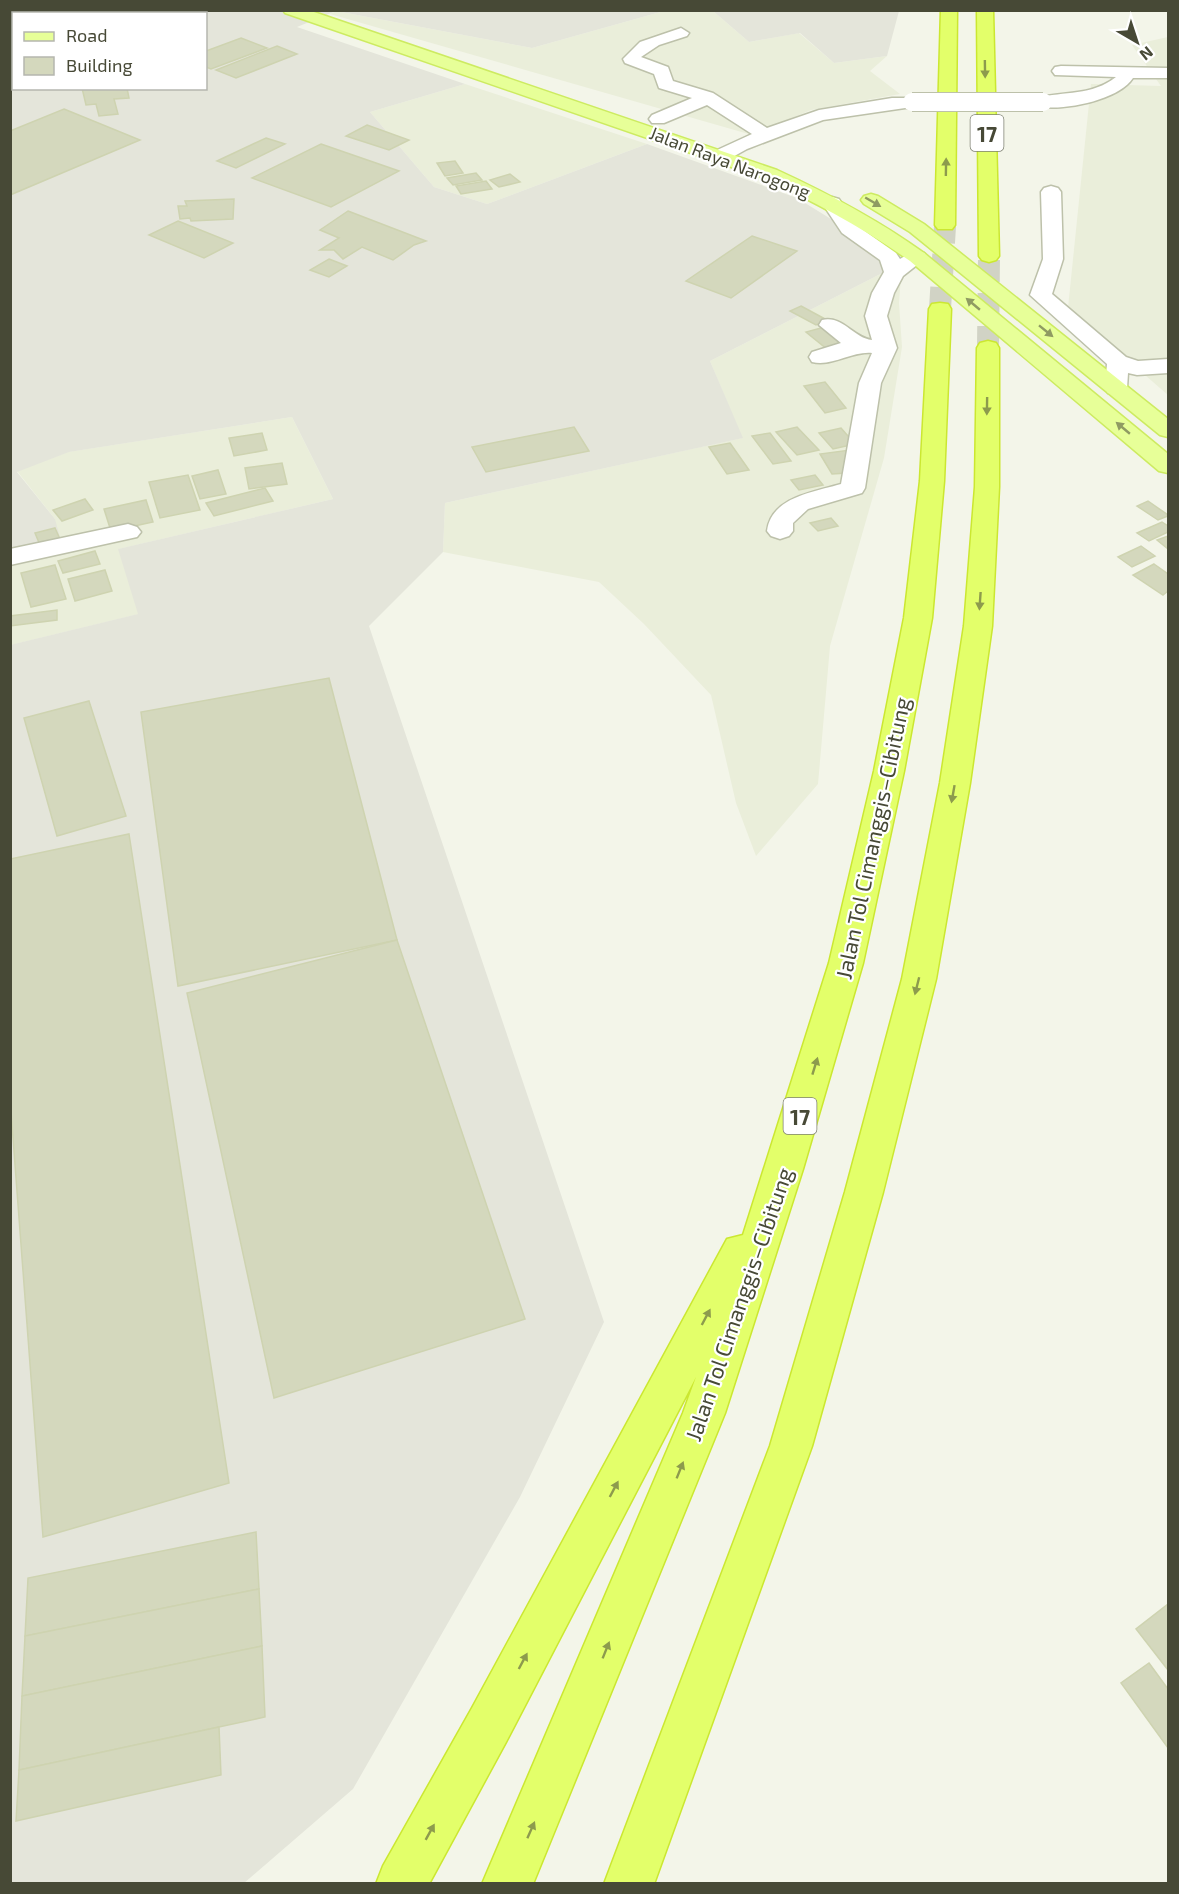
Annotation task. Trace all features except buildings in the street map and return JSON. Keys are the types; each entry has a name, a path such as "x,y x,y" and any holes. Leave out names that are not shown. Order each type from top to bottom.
{"highway":[{"name":"17","path":"945,225 949,10"},
{"name":"17","path":"985,10 989,256"},
{"name":"Jalan Tol Cimanggis–Cibitung","path":"507,1884 537,1817 704,1413 784,1169 846,963 889,771 918,618 932,481 940,309"},
{"path":"628,1884 791,1446 864,1192 919,979 955,783 978,626 987,487 988,348"},
{"path":"401,1884 489,1725 784,1169"}],"main road":[{"name":"Jalan Raya Narogong","path":"291,10 722,155 796,184 878,229 917,257 1168,466"},
{"name":"Jalan Raya Narogong","path":"301,10 355,24 788,162"},
{"path":"858,194 917,228 1168,430"}],"street":[{"path":"665,84 662,70 631,57 659,39 681,33"},
{"path":"1061,71 1168,73"},
{"path":"819,115 869,106 912,102 1070,100 1118,86 1125,80 1128,72"},
{"path":"619,73 665,84 708,98 767,136"},
{"path":"722,155 740,145 845,104 895,94"},
{"path":"658,119 708,98"},
{"path":"1051,192 1053,259 1041,295 1118,362 1137,368 1168,366"},
{"path":"832,203 849,229 889,257 894,272"},
{"path":"780,531 781,521 799,504 853,488 870,382 885,348 876,316 883,293 894,272 917,257"},
{"path":"830,325 858,345"},
{"path":"820,357 858,345 885,348"},
{"path":"1116,388 1118,362"},
{"path":"10,556 128,532"}],"shaded area":[{"path":"11,11 336,11 297,27 465,84 370,112 434,187 487,204 647,144 797,198 902,263 710,361 743,438 445,503 443,552 369,626 604,1322 520,1497 353,1789 244,1883 11,1883 10,645 138,614 118,549 333,499 292,417 69,452 17,472 55,519 62,545 11,557"},
{"path":"336,11 532,48 664,11 713,11 749,42 799,33 834,63 887,56 870,71 900,94 811,110 752,135 330,14"},
{"path":"336,11 664,11 532,48"},
{"path":"713,11 899,11 887,56 834,63 800,33 749,42"},
{"path":"1168,37 1168,395 1068,308 1091,84 1161,86 1132,45"},
{"path":"465,84 647,144 487,204 434,187 370,112"},
{"path":"902,263 899,303 902,347 884,458 830,646 818,784 756,856 736,803 711,695 644,624 599,582 443,552 445,503 742,438 710,361"},
{"path":"292,417 333,499 119,549 139,614 11,645 10,557 55,519 17,471 68,452"}],"tunnel":[{"path":"940,309 945,226"},
{"path":"988,348 989,256"}]}
